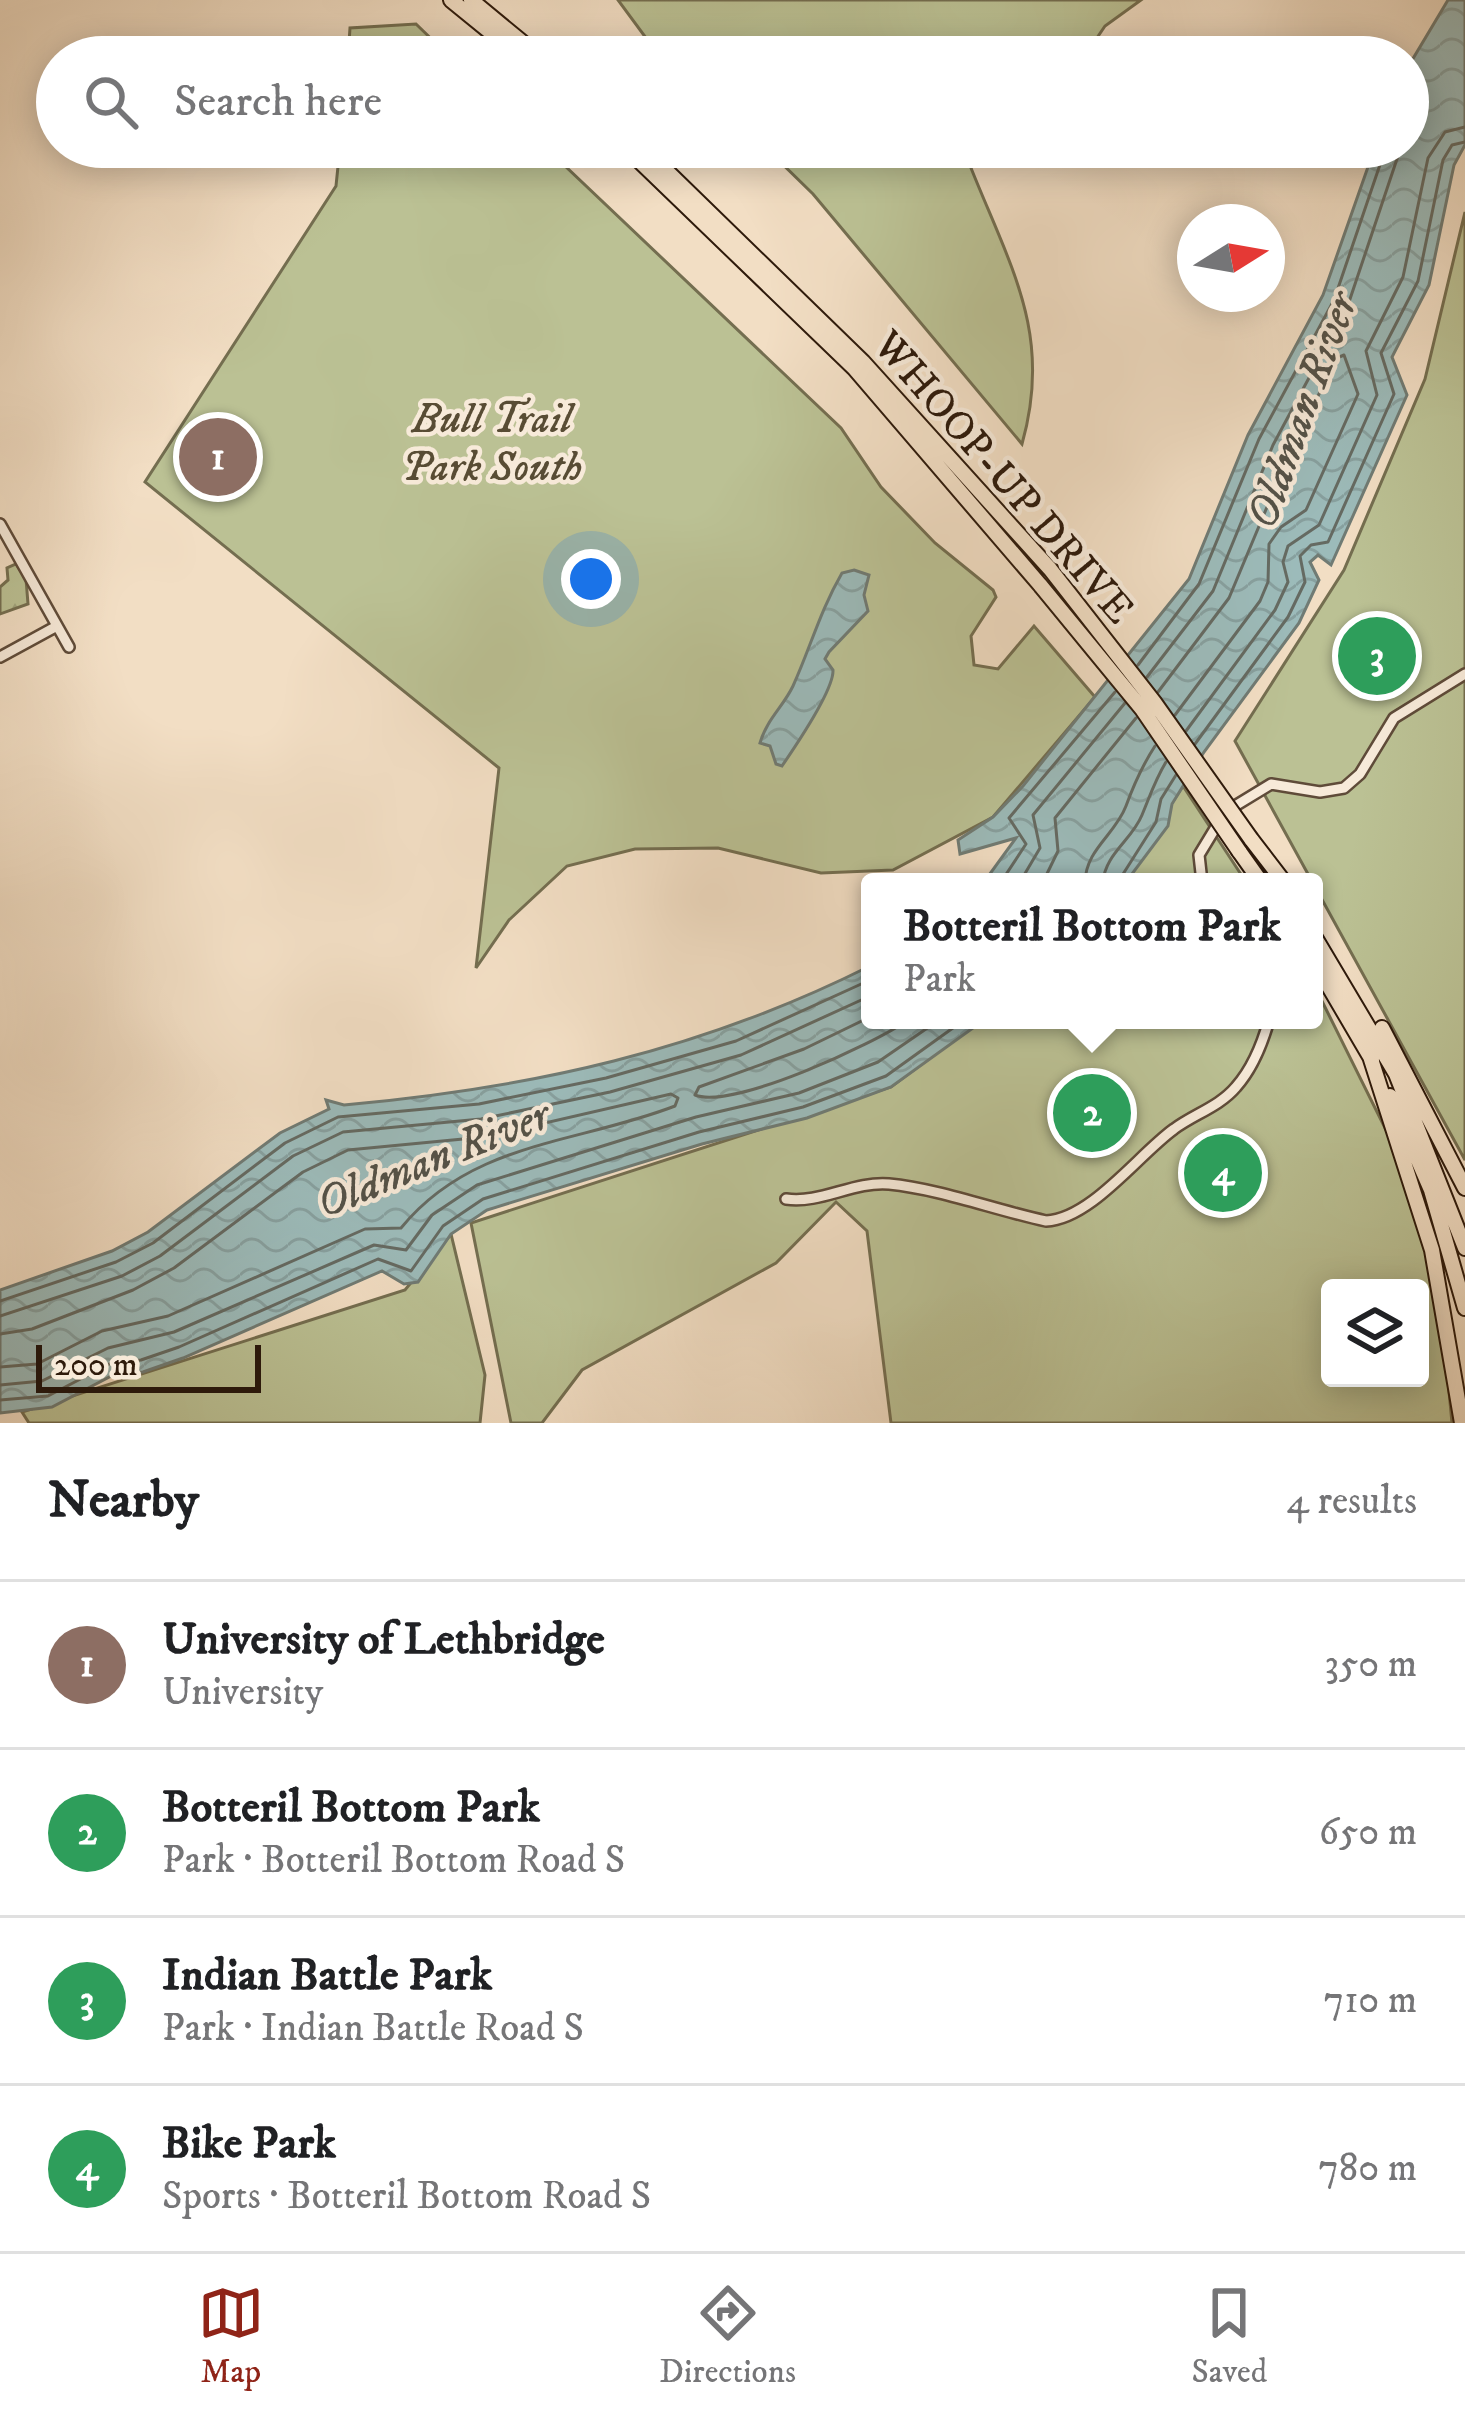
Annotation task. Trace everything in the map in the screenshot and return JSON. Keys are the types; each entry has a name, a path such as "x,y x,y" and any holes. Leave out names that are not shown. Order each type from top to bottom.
{"highway":[{"path":"451,0 495,36"},
{"path":"471,0 515,36"},
{"name":"WHOOP-UP DRIVE","path":"647,168 854,368 1042,586 1142,710 1255,873"},
{"name":"WHOOP-UP DRIVE","path":"664,168 863,362 1050,569 1154,702 1275,873"},
{"path":"1323,938 1406,1069 1465,1188"},
{"path":"1323,951 1396,1074 1465,1248"},
{"path":"1323,976 1369,1053 1431,1190 1465,1308"},
{"path":"1369,1053 1432,1250 1462,1423"}],"street":[{"path":"0,524 69,647"},
{"path":"0,559 15,550"},
{"path":"0,657 57,626"},
{"path":"1199,873 1202,847 1226,812 1246,795 1277,783 1320,792 1344,788 1360,774 1394,718 1465,674"},
{"path":"787,1199 807,1199 854,1185 890,1184 1046,1221 1065,1218 1135,1167 1176,1127 1227,1097 1254,1061 1265,1029"}],"green space":[{"path":"618,0 1141,0 1098,36 645,36"},
{"path":"416,24 428,36 349,36 350,28"},
{"name":"Bull Trail Park South","path":"338,168 567,168 841,428 881,487 935,543 993,590 996,597 971,636 974,665 998,669 1034,626 1095,697 993,817 893,870 821,873 718,848 635,849 567,866 509,920 476,968 499,768 145,482 336,186"},
{"path":"786,168 971,168 1013,271 1030,335 1033,369 1022,444"},
{"path":"1465,212 1465,1160 1323,901 1323,873 1307,873 1235,741 1344,570 1425,379"},
{"path":"16,564 26,579 28,604 0,614 0,587 8,580 7,568"},
{"path":"1183,786 1240,873 1126,873"},
{"path":"1323,1003 1391,1140 1438,1276 1452,1423 891,1423 867,1231 836,1202 776,1263 582,1370 542,1423 511,1423 471,1223 891,1087 969,1029 1323,1029"},
{"path":"451,1234 485,1375 480,1423 29,1423 22,1412 405,1290"}],"water":[{"name":"Oldman River","path":"1448,0 1465,0 1465,145 1454,165 1429,285 1392,357 1407,395 1331,565 1318,555 1310,562 1319,580 1299,623 1204,752 1172,804 1168,826 1133,873 991,873 1016,838 960,854 958,840 993,817 1023,786 1189,579 1248,435 1323,295 1368,168 1429,168 1427,36"},
{"path":"854,570 869,575 864,595 868,611 829,652 825,659 833,670 827,691 782,766 776,764 770,746 760,743 763,735 793,686 842,573"},
{"name":"Oldman River","path":"861,970 861,1029 972,1029 891,1087 807,1118 702,1144 487,1210 451,1234 418,1282 404,1284 382,1271 183,1358 143,1372 117,1373 52,1407 0,1413 0,1290 112,1251 148,1232 280,1133 329,1109 326,1100 344,1105 414,1098 548,1076 678,1043 806,996"}],"place":[{"name":"University of Lethbridge","path":"218,457"},
{"name":"Indian Battle Park","path":"1377,656"},
{"name":"Botteril Bottom Park","path":"1092,1113"},
{"name":"Bike Park","path":"1223,1173"}]}
